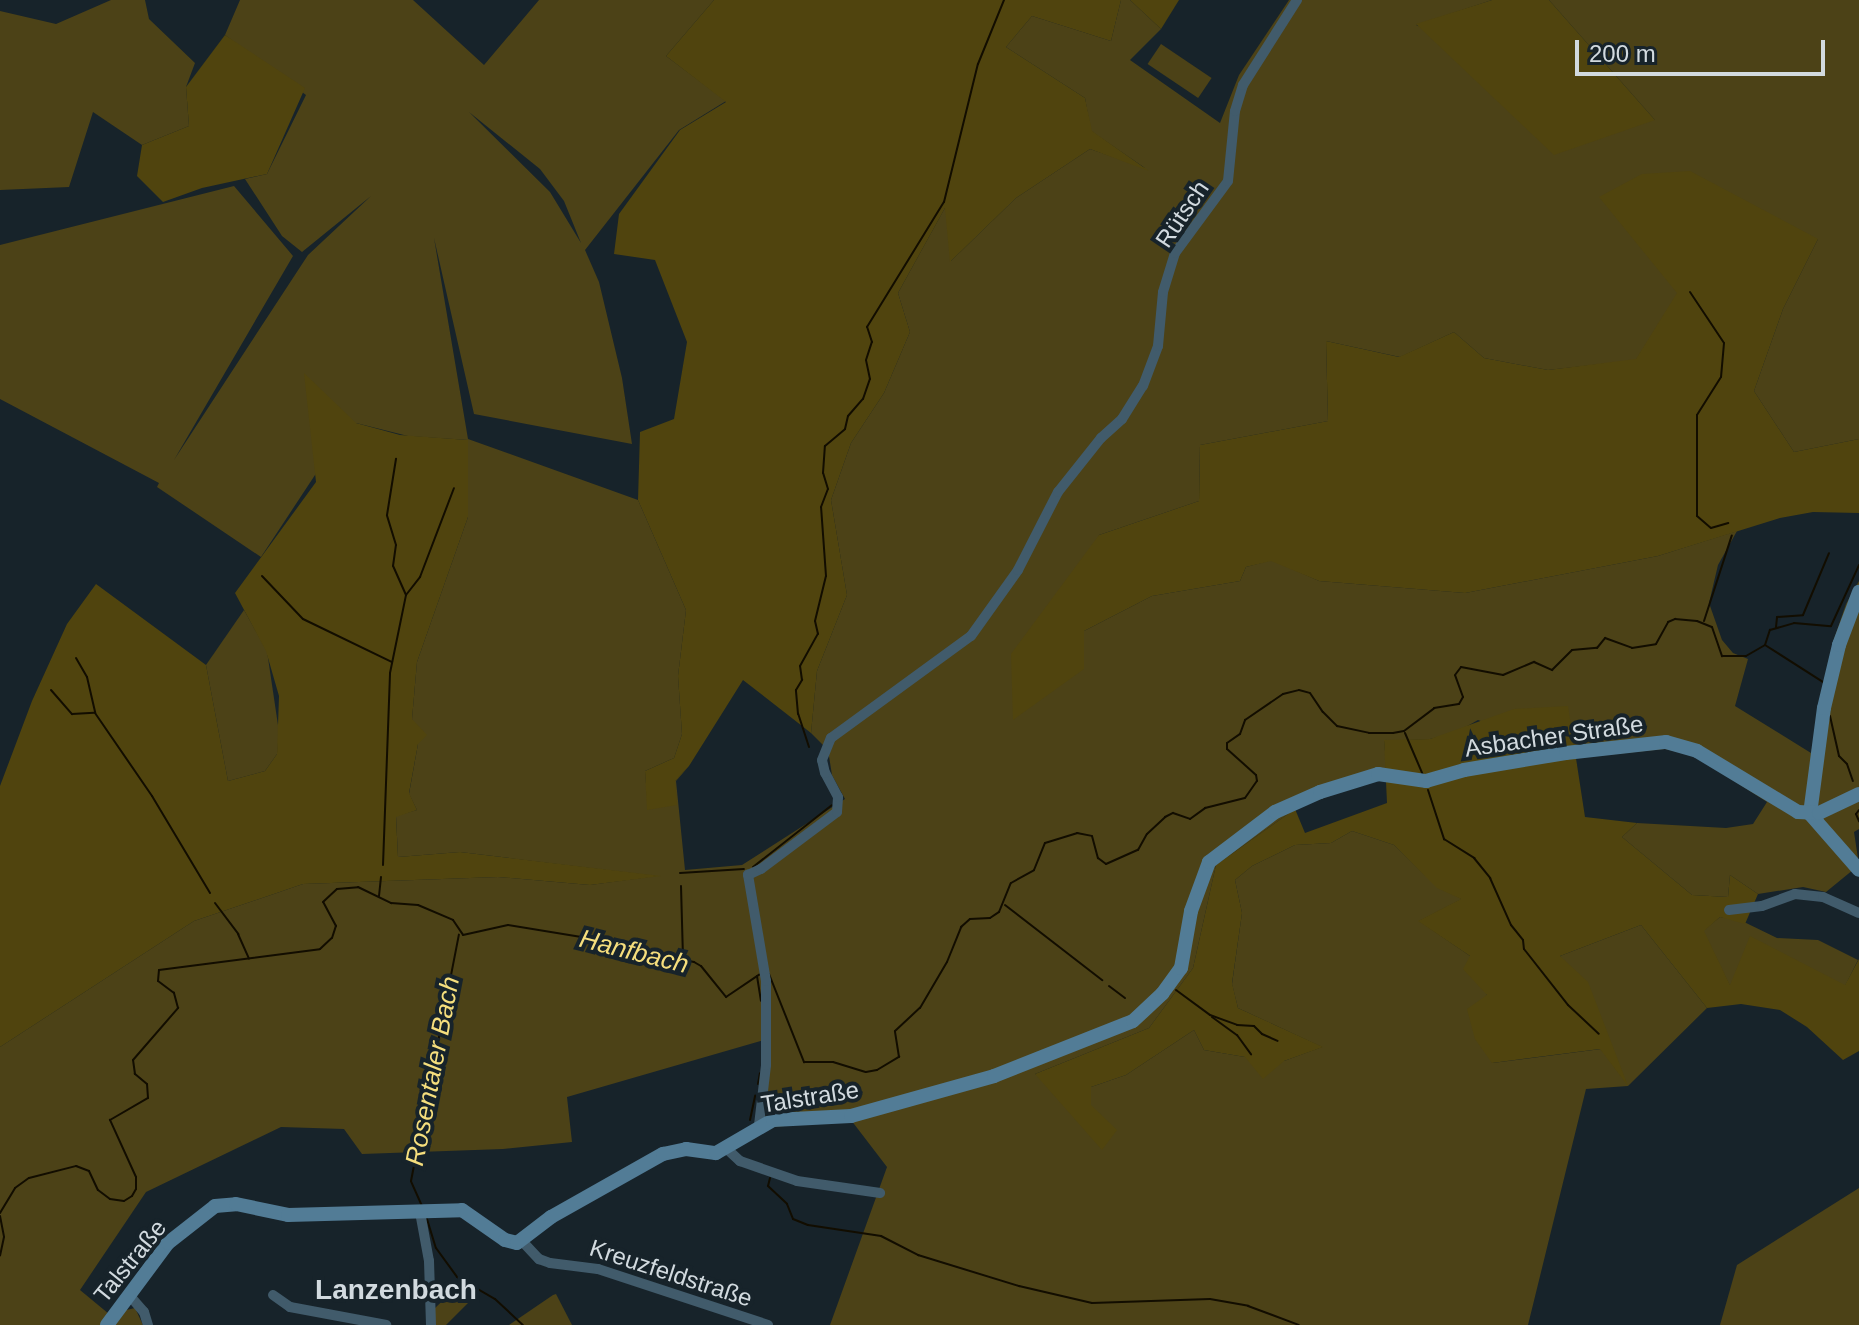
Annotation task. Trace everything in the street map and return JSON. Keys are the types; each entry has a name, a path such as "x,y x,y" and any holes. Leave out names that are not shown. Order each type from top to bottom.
{"main road":[{"path":"1859,592 1839,645 1824,708 1810,814 1859,870"},
{"name":"Asbacher Straße","path":"1426,781 1464,770 1566,753 1666,742 1697,751 1788,807 1810,814"},
{"name":"Talstraße","path":"727,1149 759,1125 773,1120 851,1116 994,1076 1133,1021 1162,994 1181,968 1191,911 1209,862 1275,812 1320,792 1378,774 1426,781"},
{"path":"1810,814 1859,794"},
{"path":"522,1241 551,1217 663,1154 686,1149 716,1153 727,1149"},
{"name":"Talstraße","path":"107,1325 168,1243 215,1206 236,1204 288,1215 462,1210 505,1240 522,1241"}],"street":[{"name":"Rütsch","path":"759,1125 766,1065 766,981 748,875 837,812 838,797 822,760 831,738 971,636 1018,570 1058,492 1101,438 1122,419 1143,386 1158,346 1163,292 1175,253 1228,181 1235,111 1243,85 1297,0"},
{"path":"1729,910 1762,906 1795,894 1823,897 1859,913"},
{"path":"727,1149 740,1161 797,1181 880,1193"},
{"path":"420,1212 429,1261 429,1324"},
{"name":"Kreuzfeldstraße","path":"522,1241 539,1259 550,1263 598,1269 768,1325"},
{"path":"273,1295 290,1307 386,1325"},
{"path":"130,1296 144,1312 148,1325"}],"shaded area":[{"path":"111,0 145,0 149,19 195,63 186,87 189,126 142,145 93,112 69,187 0,190 0,11 56,24"},
{"path":"240,0 413,0 484,65 539,0 714,0 666,56 726,101 679,130 585,250 599,282 622,378 632,444 474,414 434,238 468,439 638,500 686,610 678,676 682,734 674,758 645,771 648,809 689,766 676,781 685,870 742,865 845,799 832,775 828,750 811,733 817,671 847,595 831,500 851,443 884,393 910,332 898,293 946,206 951,261 1016,198 1090,149 1145,168 1091,131 1085,98 1006,47 1032,16 1111,41 1121,0 1130,0 1161,29 1130,60 1220,123 1239,75 1289,0 1492,0 1416,25 1655,120 1549,0 1859,0 1859,439 1794,452 1754,391 1783,309 1818,239 1678,293 1636,360 1548,370 1484,358 1454,332 1400,357 1326,341 1328,421 1200,445 1199,501 1099,535 1084,631 1152,596 1240,581 1246,567 1272,560 1319,581 1465,593 1658,556 1737,531 1718,565 1709,603 1722,640 1733,653 1748,659 1735,706 1811,753 1833,642 1846,604 1859,581 1859,829 1854,832 1859,865 1826,892 1803,887 1758,894 1730,875 1728,897 1692,895 1622,837 1637,823 1726,828 1753,824 1767,802 1695,756 1665,749 1577,758 1478,720 1455,733 1430,739 1384,741 1387,773 1295,809 1216,865 1193,968 1149,1028 1035,1074 1091,1105 1091,1087 1126,1075 1194,1030 1204,1050 1245,1057 1284,1061 1322,1047 1238,1008 1232,984 1242,913 1235,880 1252,866 1295,845 1331,843 1352,831 1394,845 1437,887 1462,899 1419,921 1470,956 1487,995 1492,1063 1601,1049 1626,1082 1560,956 1641,925 1707,1008 1628,1086 1586,1089 1528,1325 830,1325 887,1167 851,1120 763,1128 764,1040 567,1097 572,1142 503,1149 362,1154 344,1129 281,1127 146,1192 80,1290 109,1314 135,1308 143,1325 0,1325 0,1047 194,921 303,884 498,877 590,885 656,876 460,852 398,857 396,816 417,810 409,794 418,744 412,719 417,662 468,517 468,440 408,436 356,423 317,472 261,557 157,487 159,483 0,399 0,245 234,186 293,256 174,460 308,255 371,196 302,252 282,236 245,179 267,174 306,95 225,35","holes":["469,112 540,169 564,201 581,243 550,192"]},
{"path":"714,0 1121,0 1111,41 1032,16 1006,47 1085,98 1092,131 1149,171 1090,149 1016,198 950,262 945,208 898,293 910,332 884,393 851,443 831,500 847,595 817,671 811,733 743,680 689,766 675,781 677,805 647,810 645,771 674,758 682,734 678,676 686,610 638,500 640,432 674,419 687,342 655,260 614,254 619,214 680,130 726,102 666,56"},
{"path":"1130,0 1179,0 1161,29"},
{"path":"1492,0 1549,0 1655,120 1554,155 1416,24"},
{"path":"225,35 305,88 267,174 202,188 163,202 137,176 142,145 189,126 186,87"},
{"path":"1161,44 1212,78 1198,98 1148,64"},
{"path":"1690,171 1818,239 1783,309 1754,391 1794,452 1859,439 1859,513 1813,512 1780,518 1658,556 1465,593 1319,581 1271,561 1246,567 1240,581 1152,596 1084,631 1084,669 1013,720 1011,654 1099,535 1199,501 1200,445 1328,421 1326,341 1399,357 1454,332 1484,358 1548,370 1636,359 1677,293 1599,197 1642,174"},
{"path":"304,373 356,423 400,435 468,440 468,517 417,662 412,719 427,735 418,744 409,793 417,810 396,817 398,857 460,852 661,876 590,885 498,877 303,884 194,921 0,1047 0,786 32,701 67,624 96,584 206,665 228,781 265,771 277,754 279,696 266,651 235,593 316,482"},
{"path":"244,610 267,651 279,732 277,754 265,771 228,781 206,665"},
{"path":"1568,706 1585,817 1637,823 1622,837 1692,895 1728,897 1730,875 1758,894 1745,924 1720,917 1704,931 1730,985 1750,936 1845,985 1859,959 1859,1051 1843,1060 1807,1027 1780,1010 1741,1004 1707,1008 1641,925 1560,956 1588,982 1628,1086 1600,1049 1492,1063 1475,1039 1467,1009 1487,995 1463,969 1470,956 1418,921 1461,899 1437,888 1394,845 1352,831 1331,843 1295,845 1252,866 1235,880 1242,913 1232,983 1238,1008 1323,1047 1284,1061 1263,1079 1245,1057 1204,1050 1194,1030 1126,1075 1091,1087 1091,1105 1117,1130 1102,1150 1035,1074 1149,1028 1193,968 1216,865 1295,809 1305,833 1387,803 1384,740 1430,739 1514,709"},
{"path":"1720,917 1740,920 1777,938 1818,940 1858,960 1845,986 1730,986 1703,931"},
{"path":"1859,1188 1859,1325 1720,1325 1737,1265"},
{"path":"461,1283 478,1293 446,1325 436,1325 433,1310"},
{"path":"556,1294 572,1325 509,1325 553,1295"}],"waterway":[{"path":"809,747 798,714 796,690 802,680 800,666 818,634 815,621 826,576 821,507 828,489 823,473 825,446 845,429 848,416 863,399 870,379 866,360 872,342 867,327 944,202 978,64 1004,0"},
{"path":"1690,292 1724,343 1721,377 1697,415 1697,516 1711,528 1728,523"},
{"path":"383,865 390,673 406,595 393,566 396,545 387,515 396,459"},
{"path":"406,595 420,577 454,488"},
{"path":"1704,621 1732,535"},
{"path":"1776,627 1777,617 1803,615 1829,553"},
{"name":"Hanfbach","path":"769,974 804,1062 833,1062 866,1072 877,1070 899,1057 895,1031 920,1008 947,962 961,927 970,919 990,918 999,912 1011,883 1034,870 1045,843 1077,833 1092,836 1098,858 1106,864 1138,850 1147,834 1173,813 1190,819 1205,808 1245,798 1257,781 1256,775 1227,749 1227,743 1240,734 1245,720 1283,694 1299,690 1310,693 1337,726 1369,733 1393,733 1404,731 1434,708 1459,704 1463,697 1455,675 1461,667 1503,675 1534,662 1552,670 1572,650 1597,648 1605,638 1632,648 1656,644 1668,622 1675,619 1697,621 1712,627 1722,656 1746,656 1765,645 1770,630 1794,623 1831,626 1859,565"},
{"path":"262,576 303,619 392,662"},
{"path":"1765,645 1823,682"},
{"path":"76,658 87,677 95,713 152,796 210,893"},
{"path":"51,690 72,714 94,713"},
{"path":"1830,716 1839,756 1847,764 1853,781"},
{"path":"1405,733 1423,775"},
{"path":"1428,790 1444,839 1474,858 1490,878 1511,925 1523,940 1524,949 1568,1005 1599,1034"},
{"path":"753,867 832,805"},
{"path":"1859,810 1856,814 1859,821"},
{"path":"680,873 744,869"},
{"path":"379,896 381,877"},
{"path":"681,886 683,957"},
{"name":"Hanfbach","path":"0,1213 15,1188 29,1178 76,1166 89,1171 98,1190 110,1199 124,1201 132,1196 136,1189 136,1177 110,1120 148,1098 147,1084 135,1074 133,1060 178,1008 174,993 158,981 159,970 320,949 332,938 336,926 323,902 337,889 358,887 391,903 418,905 453,920 463,935 508,925 606,941 643,953 694,962 701,966 726,997 759,975"},
{"path":"215,903 238,934 249,959"},
{"path":"1005,905 1102,980"},
{"name":"Rosentaler Bach","path":"422,1206 411,1181 459,935"},
{"path":"757,976 761,1001"},
{"path":"1109,986 1125,998"},
{"path":"1176,990 1210,1015 1237,1025 1254,1026 1262,1034 1278,1041"},
{"path":"1212,1017 1237,1035 1251,1054"},
{"path":"758,1084 760,1073"},
{"path":"750,1120 755,1096"},
{"path":"770,1178 768,1186 787,1204 793,1219 808,1225 881,1236 918,1255 1019,1286 1092,1303 1210,1299 1248,1306 1299,1325"},
{"name":"Hanfbach","path":"0,1216 4,1237 0,1256"},
{"name":"Rosentaler Bach","path":"427,1219 436,1248 457,1277 495,1299 523,1325"}],"district":[{"name":"Lanzenbach","path":"396,1290"}]}
